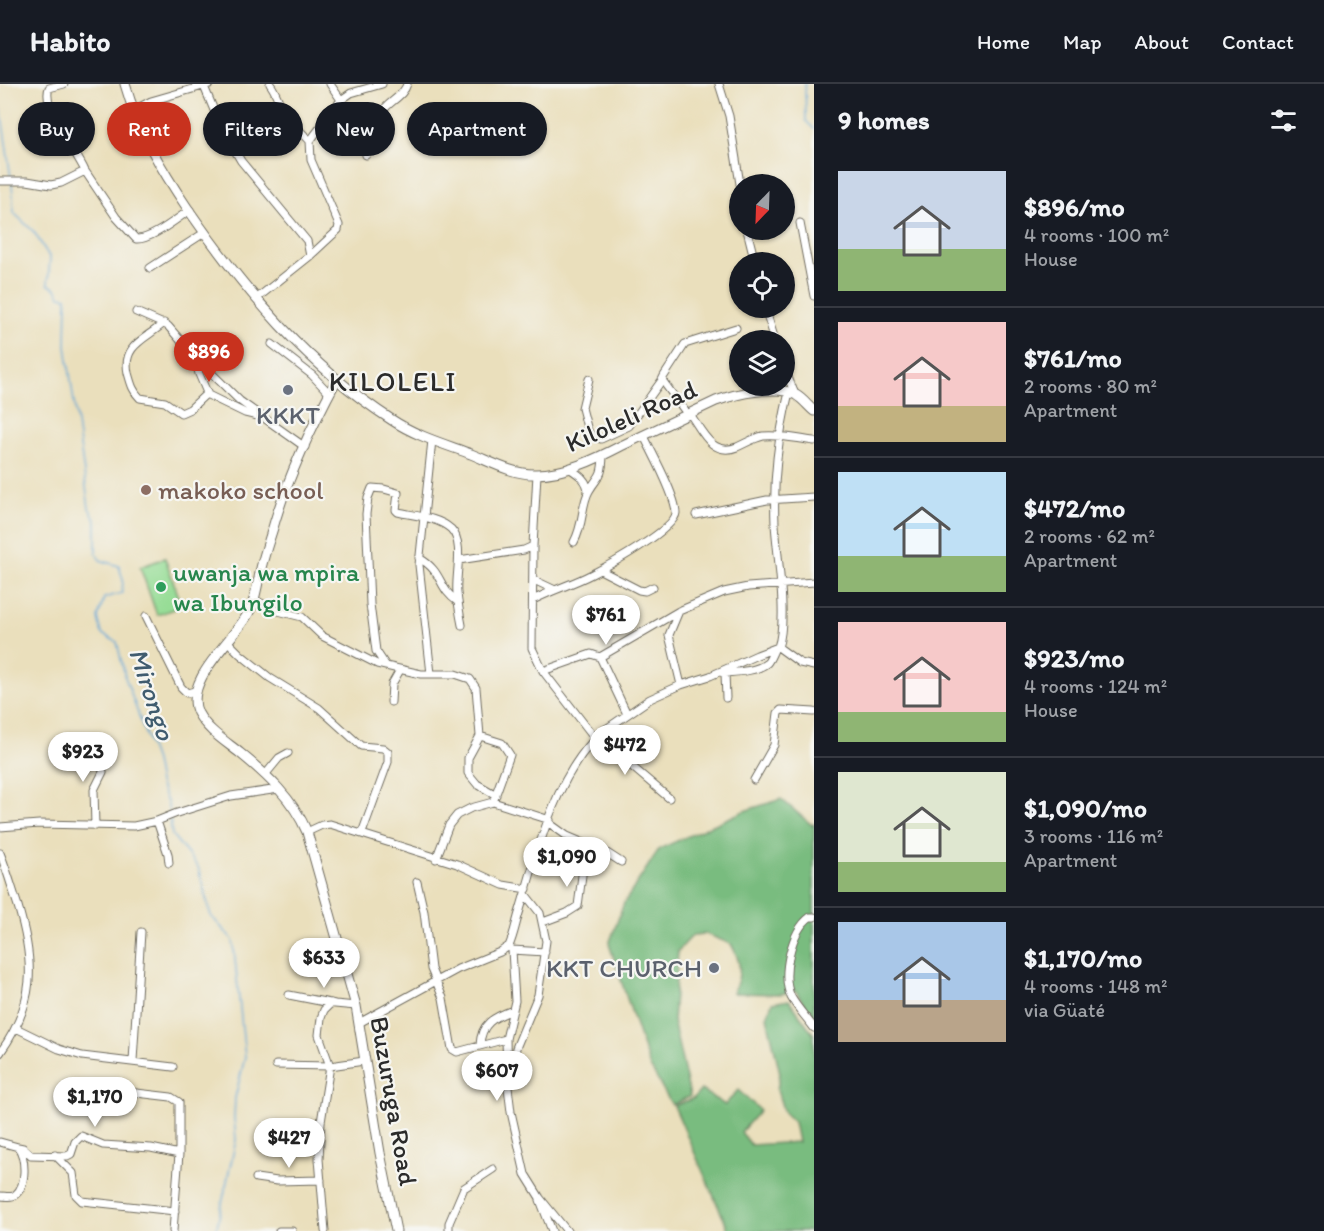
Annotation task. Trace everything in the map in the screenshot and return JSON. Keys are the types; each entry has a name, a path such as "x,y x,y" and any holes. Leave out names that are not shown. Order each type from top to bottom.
{"main road":[{"name":"Kiloleli Road","path":"125,84 130,102"},
{"name":"Kiloleli Road","path":"154,156 204,233 256,299 307,354 337,380 391,419 432,440 515,471 537,474 569,468 603,456 730,396"},
{"path":"195,691 202,676 248,614 255,600 259,578 279,511 305,447 337,380"},
{"path":"795,395 814,411"},
{"name":"Buzuruga Road","path":"195,691 195,706 207,727 279,789 297,811 306,832 356,1006 396,1231"}],"street":[{"path":"64,84 47,86 47,97 63,134 116,217 136,240 150,236 190,210"},
{"path":"270,84 278,93 282,109 292,124 310,141"},
{"path":"330,84 341,100"},
{"path":"256,299 310,256 338,230 339,225 310,160 310,141 341,100 351,93 382,84"},
{"path":"392,102 406,87 398,84"},
{"path":"719,84 729,116 738,174"},
{"path":"149,102 205,85 221,127 241,161 307,241 310,256"},
{"path":"3,181 27,181 51,185 61,183 85,171"},
{"path":"800,223 814,296"},
{"path":"150,268 204,233"},
{"path":"136,312 168,326 195,357 240,401 305,447"},
{"path":"164,323 130,350 127,365 132,387 140,398 165,402 181,413 208,395"},
{"path":"589,378 582,408 588,431 592,436 601,440 630,426 685,344 736,328"},
{"path":"272,344 312,375 329,393"},
{"path":"195,357 208,395 245,413 262,417"},
{"path":"663,380 713,446 721,449 734,448 763,436 814,441"},
{"path":"721,673 743,671 764,664 780,642 781,611 775,520 775,467 779,436 791,396"},
{"path":"533,600 553,589 600,570 666,529 675,516 673,498 644,436"},
{"path":"431,674 419,558 426,518 432,440"},
{"path":"574,542 582,522 588,492 601,475 603,456"},
{"path":"569,468 583,479 588,492"},
{"path":"537,474 533,546 532,648 543,671 595,737 669,798"},
{"path":"386,666 375,651 370,604 366,514 370,490 374,488 396,491 399,497 397,512 426,518 445,525 454,532 459,554 456,576 462,625"},
{"path":"696,515 740,504 814,497"},
{"path":"459,560 524,550 533,546"},
{"path":"419,558 435,569 448,594 458,602"},
{"path":"600,570 639,590 645,591 653,587"},
{"path":"534,580 553,589"},
{"path":"600,657 680,612 736,589 814,582"},
{"path":"255,600 278,611 302,617 322,636 377,664 431,674 455,674 470,679 474,683 480,736 468,758 468,773 477,784 495,798 549,822 583,844 607,853 621,862"},
{"path":"680,612 669,635 681,685"},
{"path":"146,616 180,687 187,693 195,691"},
{"path":"228,642 270,678 319,708 361,746 383,748 388,752 389,760 362,833"},
{"path":"567,1231 540,1198 522,1166 511,1113 507,1080 506,1035 515,1001 511,948 526,892 549,822 570,771 595,737 650,699 681,685 721,673 757,655 776,649 800,663 814,666"},
{"path":"543,671 591,654 600,657 627,714"},
{"path":"391,702 393,681 400,670"},
{"path":"721,673 726,698"},
{"path":"754,780 774,745 778,713 781,710 814,712"},
{"path":"436,859 444,836 457,815 495,798 510,755 502,744 480,736"},
{"path":"95,826 94,790 103,772 101,741"},
{"path":"265,775 279,758 288,753"},
{"path":"0,827 39,824 134,826 157,821 231,796 279,789"},
{"path":"157,821 169,862"},
{"path":"306,832 327,824 362,833 457,864 503,885 526,892 535,904 543,922 545,952 538,995 521,1034 507,1080"},
{"path":"543,922 578,906 584,860 583,844"},
{"path":"0,853 29,949 30,987 16,1028 0,1053"},
{"path":"417,882 424,912 431,969 443,998 452,1049 457,1052 506,1035 521,1034"},
{"path":"814,917 803,922 793,938 788,981 790,994 814,1028"},
{"path":"133,1061 141,932"},
{"path":"359,1023 458,969 500,952 511,948 545,952"},
{"path":"289,995 356,1006"},
{"path":"325,1231 318,1159 330,1066 319,1035 321,1018 331,1003"},
{"path":"480,1045 482,1031 488,1022 513,1010"},
{"path":"16,1028 59,1049 82,1056 173,1066"},
{"path":"276,1065 330,1066 364,1061"},
{"path":"85,1087 177,1099 179,1102 179,1154 173,1231"},
{"path":"269,1136 321,1122"},
{"path":"0,1142 23,1148 31,1155 71,1154 75,1142 81,1136 103,1145 153,1148 179,1154"},
{"path":"0,1196 14,1195 22,1183 24,1167 18,1147"},
{"path":"55,1155 73,1173 76,1195 82,1201 175,1210"},
{"path":"449,1231 448,1223 464,1188 493,1169"},
{"path":"256,1178 277,1181 321,1180"},
{"path":"540,1198 552,1231"},
{"path":"279,1231 292,1231"}],"green space":[{"name":"uwanja wa mpira wa Ibungilo","path":"165,558 182,606 157,615 140,567"},
{"path":"781,799 812,825 814,824 814,1020 796,991 780,994 733,993 740,968 731,944 706,934 693,935 678,951 673,1021 690,1096 672,1105 649,1065 609,944 624,903 659,849 744,811"},
{"path":"789,1000 814,1035 814,1231 729,1231 674,1106 694,1098 701,1090 725,1105 738,1090 760,1110 741,1132 751,1145 798,1142 794,1122 784,1113 777,1090 780,1073 767,1017 772,1003"}],"waterway":[{"path":"805,84 806,121 814,129"},
{"name":"Mirongo","path":"0,102 11,178"},
{"name":"Mirongo","path":"12,183 14,213 34,232 50,258 48,284 56,289 60,296 67,297 66,346 89,508 96,521 96,553 100,560 119,566 123,580 122,593 104,598 98,618 102,634 117,642 125,677 155,761 159,783 168,804 169,813"},
{"name":"Mirongo","path":"170,818 172,835 198,867 211,916 233,940 245,1057 235,1098 236,1140 216,1231"}],"place":[{"name":"KKKT","path":"288,390"},
{"name":"makoko school","path":"146,490"},
{"name":"uwanja wa mpira wa Ibungilo","path":"161,587"},
{"name":"KKT CHURCH","path":"714,968"}],"district":[{"name":"KILOLELI","path":"393,381"}]}
